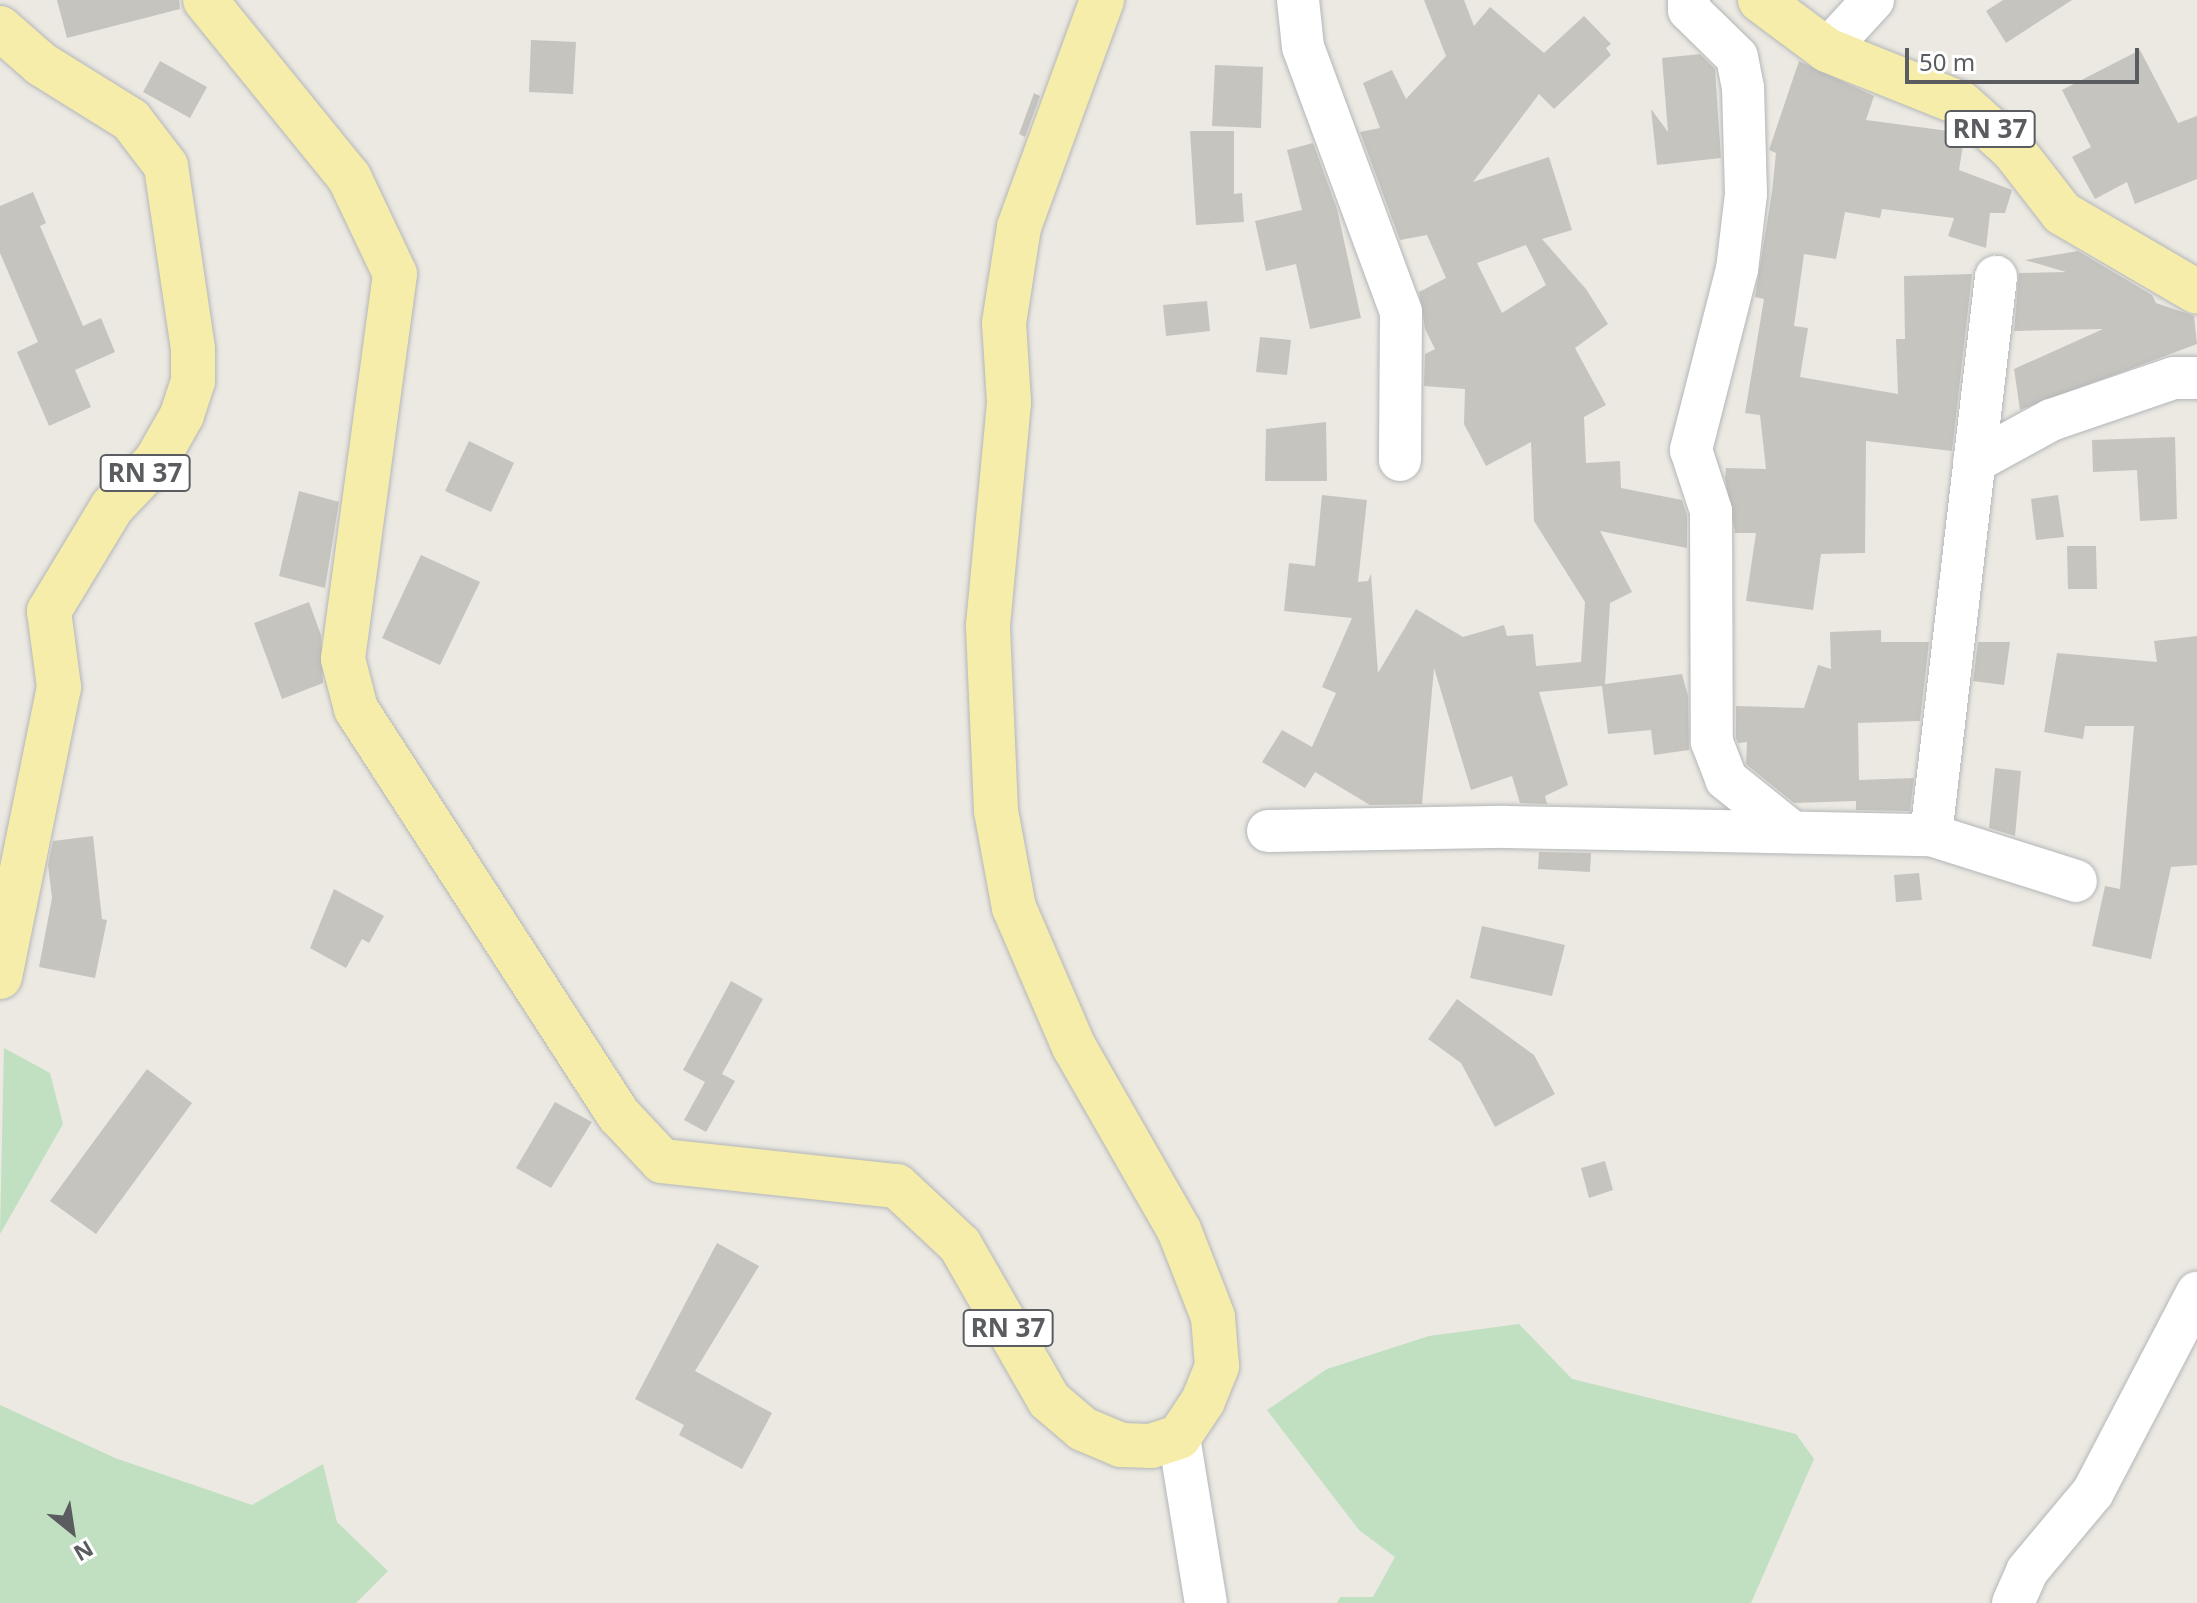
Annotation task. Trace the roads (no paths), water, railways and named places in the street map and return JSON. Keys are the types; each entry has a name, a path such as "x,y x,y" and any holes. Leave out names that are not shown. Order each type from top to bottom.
{"main road":[{"name":"RN 37","path":"205,0 349,177 395,274 343,659 356,709 619,1115 662,1161 897,1186 960,1245 1049,1400 1083,1429 1121,1445 1151,1446 1179,1437"},
{"path":"1102,0 1019,227 1004,323 1009,402 988,625 996,811 1014,908 1038,964 1074,1047 1179,1230 1213,1317 1217,1366 1203,1401 1179,1437"},
{"name":"RN 37","path":"1760,0 1827,50 1962,104 2013,150 2062,213 2197,292"},
{"name":"RN 37","path":"0,28 41,64 131,120 166,166 193,360 182,415 156,461 112,507 49,611 59,687 0,977"}],"street":[{"path":"1298,0 1303,47 1401,312 1400,460"},
{"path":"1689,0 1689,10 1737,57 1743,87 1746,194 1737,269 1691,450 1711,511 1712,742 1726,779 1792,832"},
{"path":"1827,50 1873,0"},
{"path":"1931,835 1996,277"},
{"path":"1974,462 2051,420 2174,378 2197,378"},
{"path":"1268,831 1505,827 1931,835 2076,881"},
{"path":"2013,1603 2027,1571 2093,1492 2197,1293"},
{"path":"1179,1437 1206,1603"}]}
